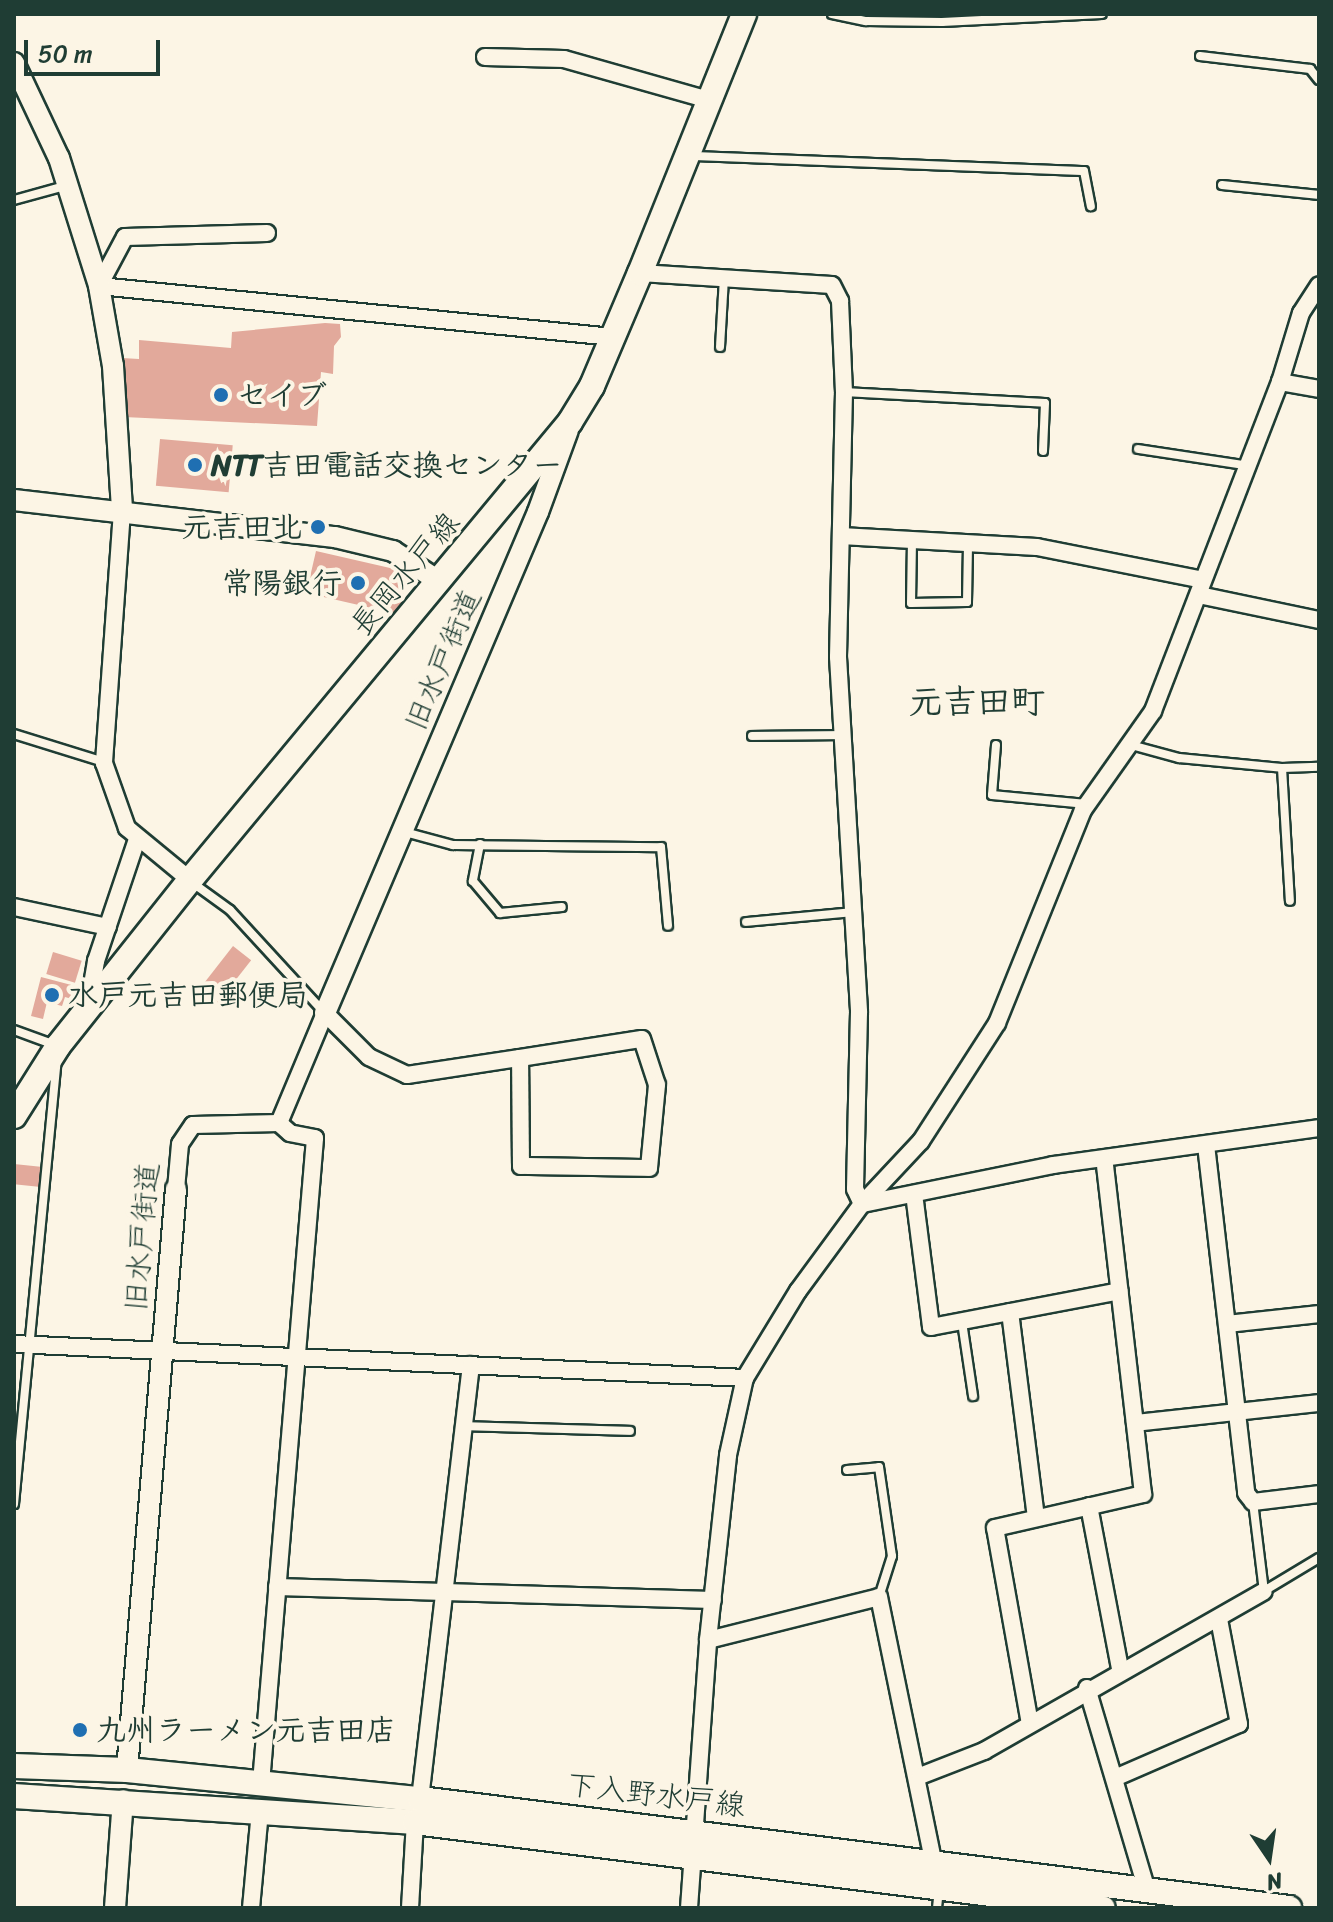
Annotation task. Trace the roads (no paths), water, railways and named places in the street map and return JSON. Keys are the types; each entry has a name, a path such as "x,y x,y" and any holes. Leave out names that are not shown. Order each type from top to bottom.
{"main road":[{"name":"長岡水戸線","path":"14,1116 58,1046 190,880 570,422 613,337 744,14"},
{"name":"下入野水戸線","path":"14,1766 127,1770 261,1783 418,1810 694,1844 937,1886 1103,1908"},
{"name":"下入野水戸線","path":"14,1796 123,1800 260,1811 418,1810"},
{"name":"下入野水戸線","path":"937,1886 1147,1890 1289,1908"}],"street":[{"path":"485,57 564,59 709,100"},
{"path":"14,63 19,86 69,185 99,286 113,366 122,511 104,763 118,810 137,839 190,880"},
{"path":"99,286 125,237 267,233"},
{"path":"640,273 832,285 840,301 844,392 838,657 859,1012 855,1189 862,1204"},
{"path":"689,1908 708,1640 728,1455 745,1378 798,1291 862,1204 921,1141 997,1023 1088,804 1153,711 1244,465 1280,382 1301,313 1319,285"},
{"path":"99,286 613,337"},
{"path":"1280,382 1319,389"},
{"name":"旧水戸街道","path":"127,1770 180,1144 193,1125 279,1123 538,512 570,422"},
{"path":"14,500 122,511 367,544 410,560 440,582"},
{"path":"841,536 1037,547 1319,620"},
{"path":"88,1008 87,992 137,839"},
{"path":"14,907 108,927"},
{"path":"325,1013 369,1057 407,1075 642,1039 657,1085 649,1168 521,1166 520,1058"},
{"path":"261,1783 315,1138 290,1133 279,1123"},
{"path":"862,1204 1104,1159 1319,1128"},
{"path":"1206,1145 1246,1493 1253,1502 1319,1494"},
{"path":"1030,1724 995,1528 1143,1494 1104,1159"},
{"path":"914,1194 931,1327 1120,1291"},
{"path":"1010,1312 1036,1517"},
{"path":"1227,1324 1319,1314"},
{"path":"20,1344 745,1378"},
{"path":"410,1908 418,1810 471,1365"},
{"path":"1135,1423 1319,1403"},
{"path":"1089,1506 1120,1669"},
{"path":"277,1587 713,1600"},
{"path":"920,1776 984,1751 1120,1669 1219,1619 1264,1591"},
{"path":"708,1640 879,1597 920,1776 937,1886"},
{"path":"1117,1777 1239,1724 1219,1619"},
{"path":"1087,1688 1117,1777 1147,1890"},
{"path":"115,1908 123,1800"},
{"path":"251,1908 260,1811"}],"lane":[{"path":"832,14 866,21 942,22 1102,14"},
{"path":"1200,56 1310,69 1319,80"},
{"path":"687,155 1084,171 1091,206"},
{"path":"14,200 69,185"},
{"path":"1222,185 1319,195"},
{"path":"720,347 724,278"},
{"path":"844,392 1045,403 1043,451"},
{"path":"1138,449 1244,465"},
{"path":"912,540 911,603 967,602 968,543"},
{"path":"14,734 104,763"},
{"path":"752,736 843,735"},
{"path":"996,745 992,795 1088,804"},
{"path":"1131,745 1179,758 1282,768 1319,767"},
{"path":"1282,768 1290,901"},
{"path":"401,831 453,845 661,847 668,926"},
{"path":"480,844 473,881 500,913 562,907"},
{"path":"190,880 230,910 325,1013"},
{"path":"746,922 853,912"},
{"path":"14,1030 58,1046 20,1344 14,1504"},
{"path":"962,1321 973,1396"},
{"path":"464,1426 630,1431"},
{"path":"847,1470 879,1467 892,1556 879,1597"},
{"path":"1253,1502 1264,1591 1319,1558"}],"place":[{"name":"セイブ","path":"221,395"},
{"name":"NTT吉田電話交換センター","path":"195,465"},
{"name":"元吉田北","path":"318,527"},
{"name":"常陽銀行","path":"358,583"},
{"name":"水戸元吉田郵便局","path":"52,995"},
{"name":"九州ラーメン元吉田店","path":"80,1730"}],"district":[{"name":"元吉田町","path":"977,703"}]}
